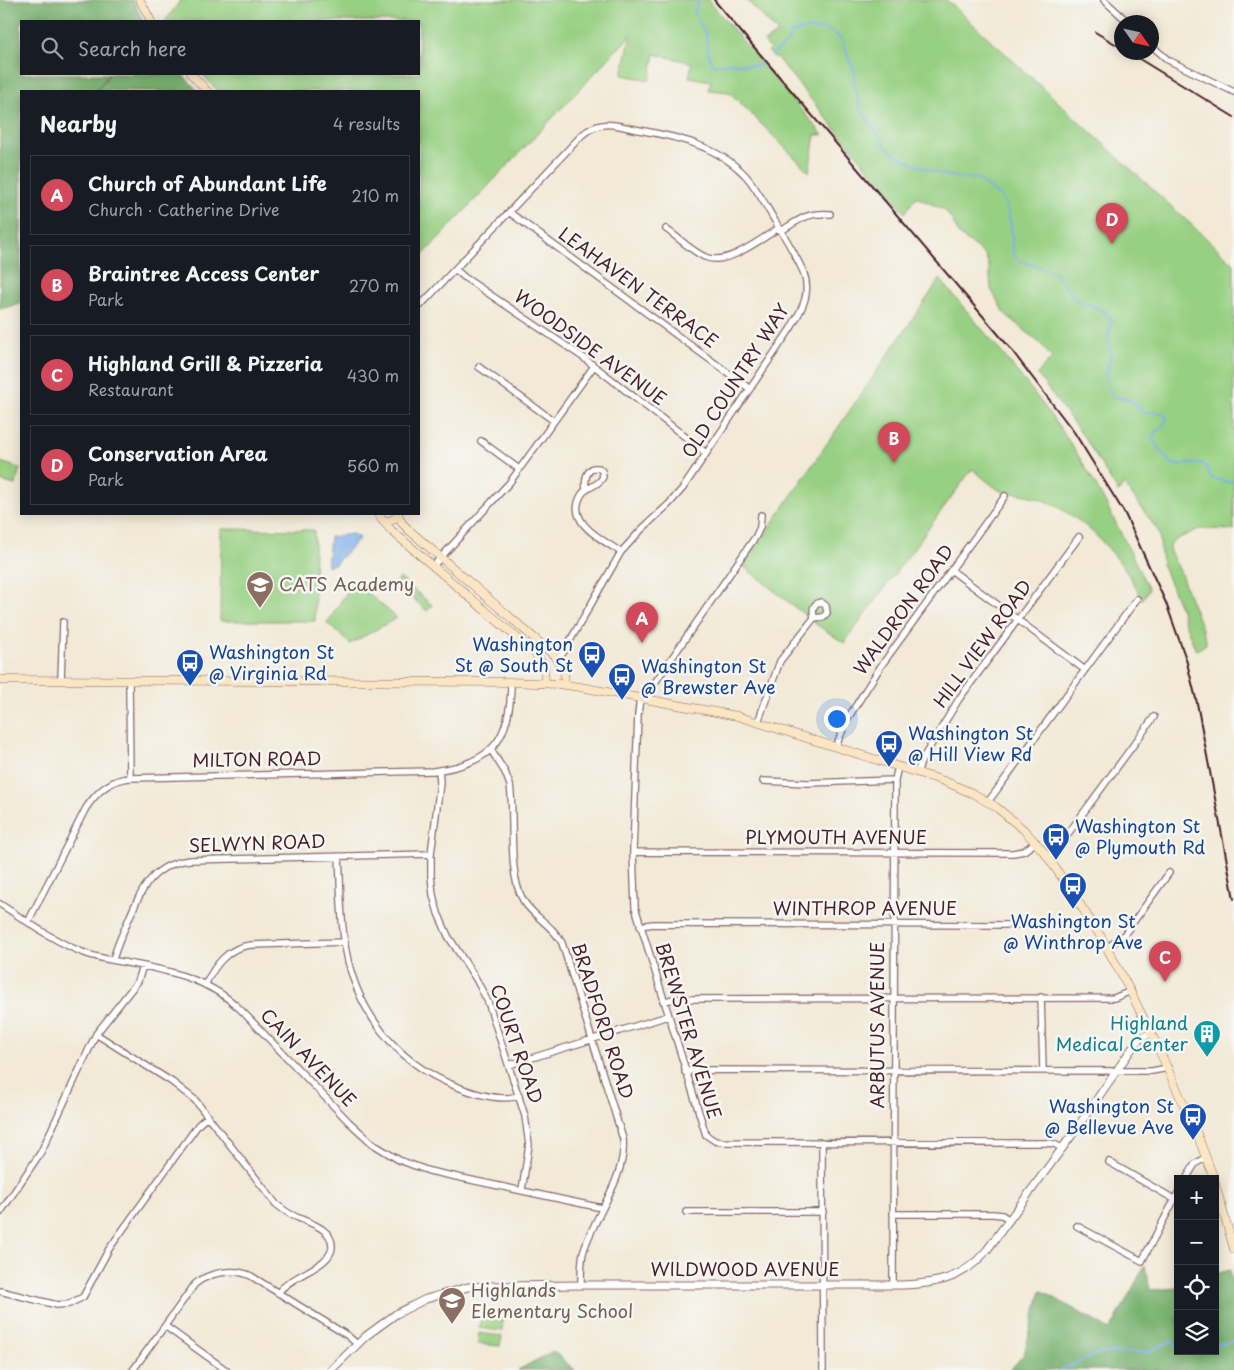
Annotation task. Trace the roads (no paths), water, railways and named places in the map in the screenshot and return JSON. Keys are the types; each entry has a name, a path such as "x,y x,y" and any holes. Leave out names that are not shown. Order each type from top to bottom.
{"main road":[{"path":"140,0 150,20"},
{"path":"192,75 206,90"},
{"path":"380,516 386,521 391,521 397,515"},
{"path":"398,515 404,526 557,659 564,670 566,684"},
{"path":"380,516 389,527 433,566 535,653 544,666 545,683"},
{"path":"0,680 511,682 566,684 728,714 836,746 960,787 988,802 1010,817 1036,842 1090,919 1131,991 1168,1068 1213,1175"},
{"path":"1219,1198 1234,1249"}],"street":[{"path":"1104,0 1120,15"},
{"path":"1159,52 1168,60 1234,92"},
{"name":"OLD COUNTRY WAY","path":"420,306 585,132 596,125 609,124 689,141 717,154 738,168 749,180 803,271 807,284 806,295 803,308 791,328 683,488 670,504 642,529 621,552 563,653 557,659"},
{"name":"LEAHAVEN TERRACE","path":"509,212 750,388"},
{"path":"666,229 701,255 718,260 730,256 809,215 817,213 830,214"},
{"name":"WOODSIDE AVENUE","path":"455,269 594,366 706,453"},
{"path":"433,566 501,492 594,366"},
{"path":"479,367 554,420"},
{"path":"481,441 519,469"},
{"path":"586,490 578,506 582,523 596,536 621,552"},
{"name":"WALDRON ROAD","path":"836,746 848,718 899,639 1005,496"},
{"path":"649,699 654,684 754,541 760,527 761,515"},
{"name":"HILL VIEW ROAD","path":"917,772 923,758 955,705 1079,537"},
{"path":"950,570 1085,670"},
{"path":"988,802 1137,599"},
{"path":"758,722 780,662 814,618"},
{"path":"61,680 63,622"},
{"path":"129,681 130,778"},
{"name":"MILTON ROAD","path":"28,922 89,804 96,795 109,785 122,779 130,778 440,770 470,762 491,750 498,742 504,728 510,702 511,682"},
{"name":"BREWSTER AVENUE","path":"640,697 633,852 634,900 640,926 702,1128 706,1135 712,1140 722,1142 1047,1143 1062,1148"},
{"path":"1048,857 1059,847 1154,716"},
{"name":"BRADFORD ROAD","path":"491,750 505,772 510,785 514,868 517,887 529,909 560,939 620,1128 623,1145 620,1167 583,1255 581,1285"},
{"name":"ARBUTUS AVENUE","path":"892,1285 894,780 898,766"},
{"name":"COURT ROAD","path":"440,770 440,788 431,854 432,889 440,919 451,942 486,996 527,1122 529,1139 528,1157 522,1190"},
{"path":"763,781 808,783 894,780"},
{"name":"PLYMOUTH AVENUE","path":"633,852 1013,854 1024,850 1036,842"},
{"name":"SELWYN ROAD","path":"114,960 117,948 143,887 155,874 170,865 190,860 431,854"},
{"path":"339,857 345,942 351,972 365,1006 379,1029 404,1055 429,1073 460,1088 500,1098 519,1096"},
{"path":"1107,948 1115,944 1124,935 1170,873"},
{"name":"CAIN AVENUE","path":"0,904 77,950 177,974 205,985 233,1002 349,1122 389,1155 409,1165 428,1171 602,1208"},
{"name":"WINTHROP AVENUE","path":"640,926 653,924 1072,925 1083,923 1090,919"},
{"path":"205,985 222,959 230,951 238,947 345,942"},
{"path":"0,1213 29,1172 44,1146 96,1034 138,981 143,966"},
{"path":"663,1001 675,999 1114,998 1131,991"},
{"path":"1041,997 1044,1070"},
{"path":"509,1065 668,1016"},
{"name":"WILDWOOD AVENUE","path":"331,1370 357,1344 384,1322 426,1299 457,1290 491,1286 581,1285 915,1285 942,1281 967,1269 983,1255 1136,1043 1151,1033"},
{"path":"96,1034 178,1086 195,1100 276,1204 291,1215 323,1230 332,1240 332,1249 328,1258 286,1284 278,1293"},
{"path":"685,1072 695,1070 1116,1071 1168,1068"},
{"path":"0,1291 57,1305 72,1302 82,1297 112,1244 198,1125 208,1116"},
{"path":"822,1142 823,1370"},
{"path":"1189,1175 1196,1164 1206,1157"},
{"path":"1077,1226 1142,1261 1174,1199 1109,1162"},
{"path":"686,1212 822,1212"},
{"path":"893,1214 996,1214 1010,1220"},
{"path":"133,1370 195,1284 208,1276 231,1272 244,1273 255,1278 348,1336 357,1344"},
{"path":"165,1326 226,1370"}],"water":[{"path":"353,534 359,538 358,540 335,564 327,566 330,537"}],"waterway":[{"path":"699,0 694,13 706,35 709,56 712,62 715,65 728,63 757,66 762,64"},
{"path":"772,55 787,43 791,33 808,29 824,29 841,39 855,73 854,83 860,108 887,148 906,160 930,170 954,177 976,178 1001,197 1006,205 1011,225 1013,252 1016,258 1053,272 1060,278 1072,296 1105,312 1112,321 1108,337 1111,352 1106,378 1111,394 1116,398 1125,398 1132,401 1144,412 1162,413 1166,416 1166,421 1152,439 1170,463 1178,465 1201,463 1206,467 1211,478 1228,482 1234,481"},
{"path":"1060,1370 1100,1353 1148,1352 1171,1341 1174,1344"},
{"path":"1219,1344 1234,1341"}],"railway":[{"path":"714,0 1010,348 1074,432 1125,514 1166,603 1186,659 1197,703 1234,899"},
{"path":"1095,32 1114,43"},
{"path":"1141,60 1234,117"}],"place":[{"name":"Conservation Area","path":"1112,244"},
{"name":"Braintree Access Center","path":"894,463"},
{"name":"CATS Academy","path":"260,609"},
{"name":"Church of Abundant Life","path":"642,643"},
{"name":"Washington St @ South St","path":"592,679"},
{"name":"Washington St @ Virginia Rd","path":"190,687"},
{"name":"Washington St @ Brewster Ave","path":"622,701"},
{"name":"Washington St @ Hill View Rd","path":"889,768"},
{"name":"Washington St @ Plymouth Rd","path":"1056,861"},
{"name":"Washington St @ Winthrop Ave","path":"1073,910"},
{"name":"Highland Grill & Pizzeria","path":"1165,982"},
{"name":"Highland Medical Center","path":"1207,1058"},
{"name":"Washington St @ Bellevue Ave","path":"1193,1141"},
{"name":"Highlands Elementary School","path":"452,1325"}]}
